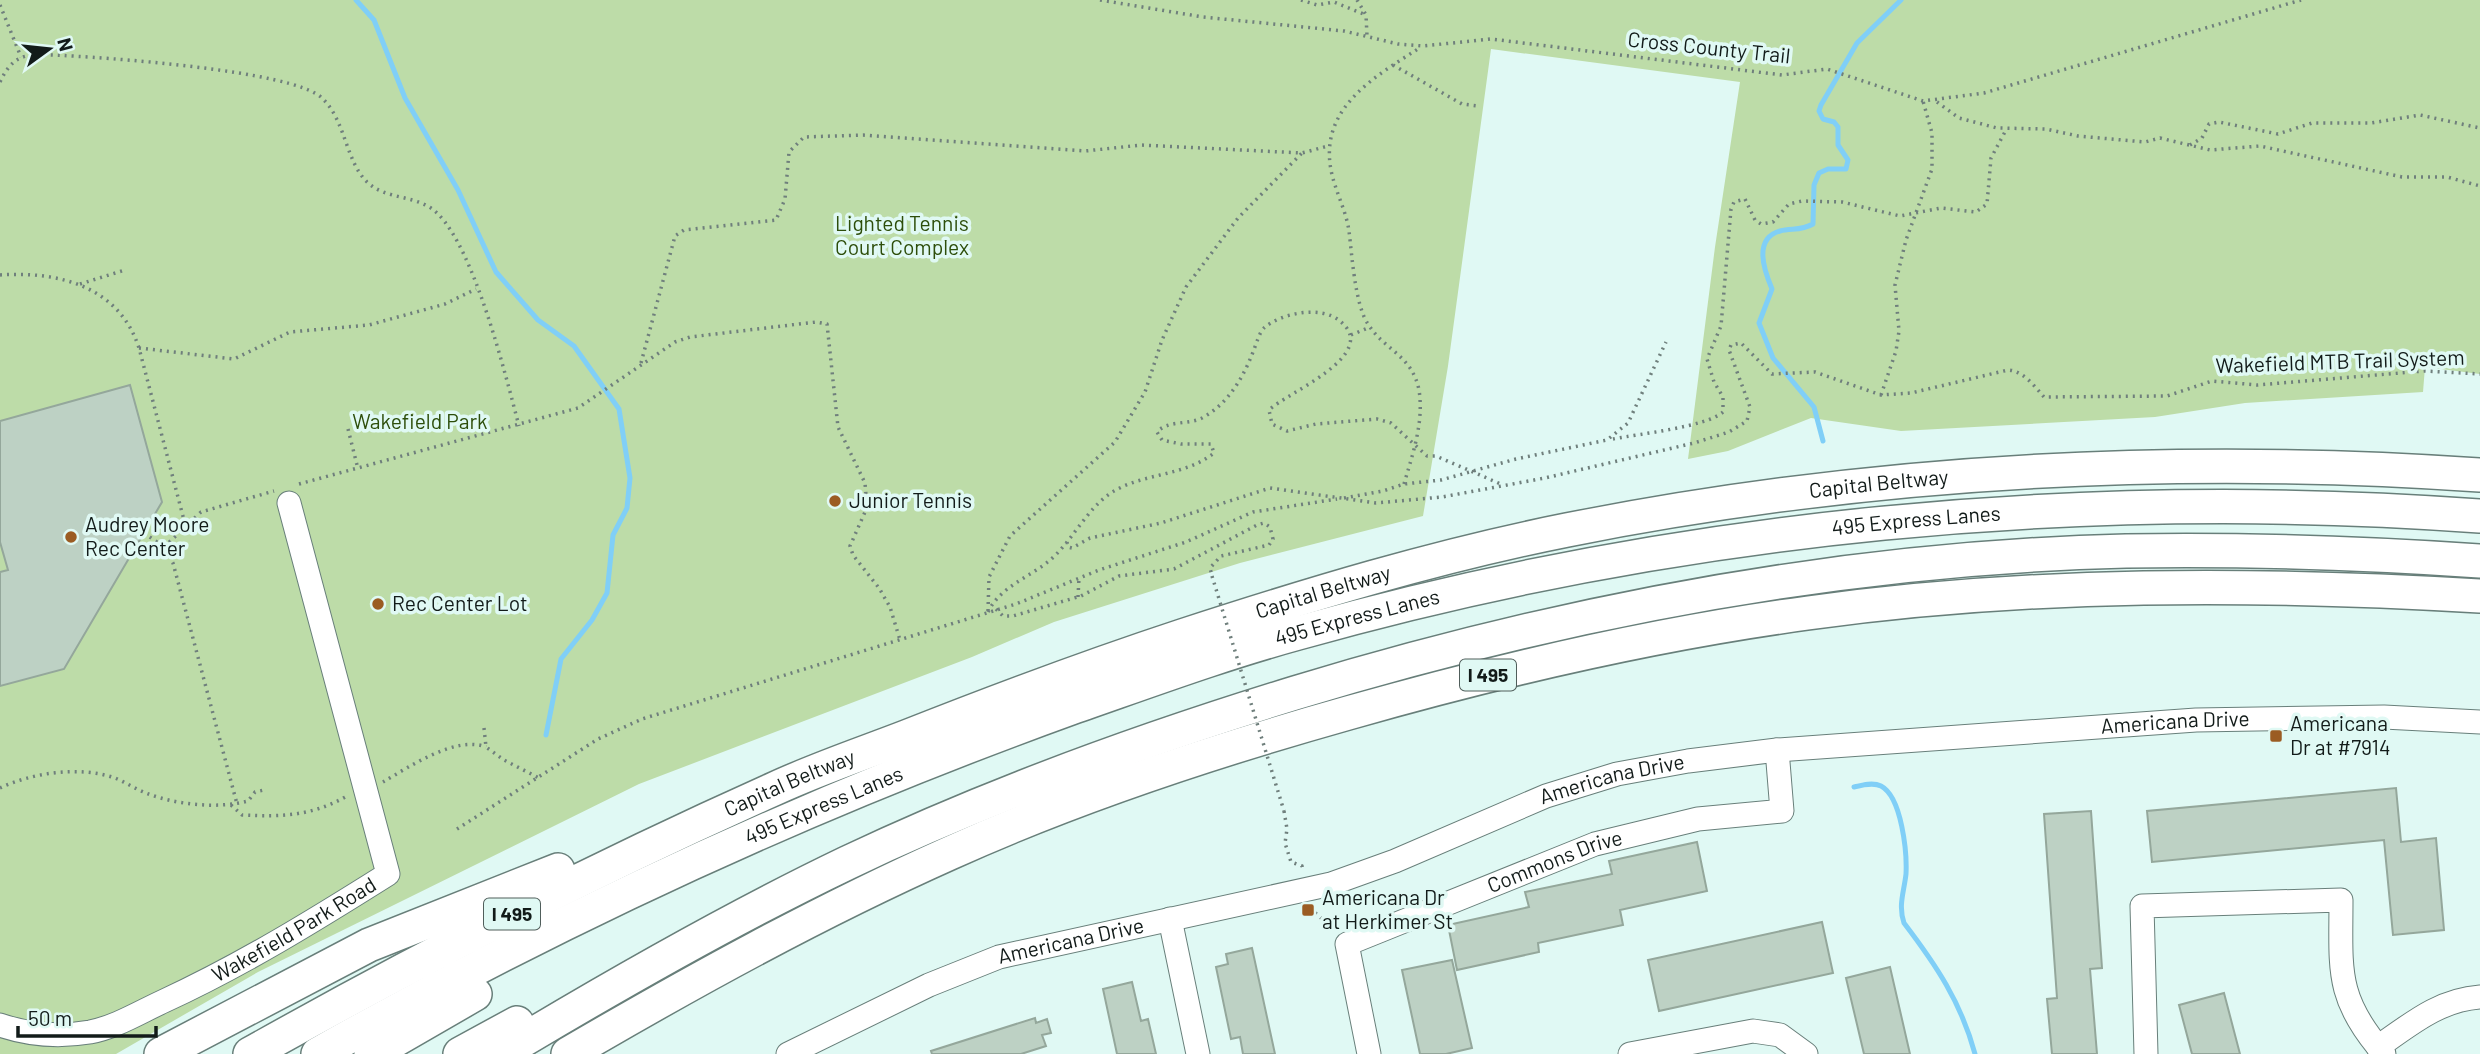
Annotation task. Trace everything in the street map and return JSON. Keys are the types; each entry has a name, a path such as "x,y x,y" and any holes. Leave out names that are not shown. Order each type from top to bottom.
{"highway":[{"name":"Capital Beltway","path":"250,1054 453,944 600,870 780,786 1040,684 1236,618 1390,572 1578,528 1780,494 2001,472 2251,464 2480,475"},
{"name":"495 Express Lanes","path":"318,1054 601,906 827,802 1001,733 1249,648 1408,605 1604,563 1849,527 1923,519 2086,509 2270,506 2480,516"},
{"name":"495 Express Lanes","path":"500,1054 743,915 850,862 1047,777 1186,727 1445,650 1627,608 1807,578 2061,554 2286,550 2480,561"},
{"name":"I 495","path":"568,1054 813,917 954,851 1067,805 1273,734 1513,668 1596,649 1808,613 1975,596 2156,587 2245,587 2480,596"},
{"path":"162,1054 408,928 780,786"},
{"path":"371,1054 562,945 827,802"},
{"path":"460,1054 618,968 732,912 850,862"}],"street":[{"name":"Wakefield Park Road","path":"0,1024 30,1033 51,1034 103,1028 189,989 277,944 388,874 285,494"},
{"name":"Americana Drive","path":"798,1052 929,985 999,957 1331,884 1395,861 1546,796 1617,774 1688,761 1777,750 2196,720 2358,717 2480,722"},
{"name":"Commons Drive","path":"1370,1054 1348,944 1595,844 1698,819 1782,811 1777,750"},
{"path":"2146,1054 2142,906 2341,900 2345,992 2360,1026 2381,1051 2437,1007 2458,1000 2480,998"},
{"path":"1170,919 1198,1054"},
{"path":"1630,1054 1753,1031 1780,1035 1806,1054"}],"path":[{"name":"Cross County Trail","path":"1100,0 1203,17 1367,36 1398,44 1423,46 1491,39 1782,75 1827,69 1923,101 1983,93 2301,0"},
{"path":"1301,0 1317,5 1334,2 1366,15"},
{"path":"1357,0 1366,15 1367,36"},
{"path":"0,5 21,57"},
{"path":"1404,484 1421,411 1412,371 1404,359 1370,327 1361,308 1347,218 1337,195 1328,146 1349,99 1365,83 1423,46"},
{"path":"0,82 8,66 21,57 87,57 247,74 310,90 321,97 332,111 361,174 369,183 381,191 427,204 456,239 493,335 519,426"},
{"path":"1393,65 1462,104 1478,106"},
{"path":"1881,395 1896,351 1899,317 1895,285 1914,216 1932,169 1934,151 1923,101"},
{"path":"1937,101 1959,118 2006,130 2046,129 2078,136 2145,142 2160,138 2210,150 2260,146 2402,177 2446,177 2480,186"},
{"path":"2190,145 2202,138 2209,124 2219,122 2278,134 2312,123 2371,123 2420,115 2480,128"},
{"path":"457,829 598,739 642,719 996,610 1079,578 1173,547 1253,512 1383,491 1404,484 1441,480 1516,458 1716,418 1723,412 1723,397 1714,382 1707,359 1721,326 1731,209 1734,201 1745,199 1755,220 1761,224 1773,222 1789,204 1802,201 1842,202 1880,209 1894,216 1914,216 1941,208 1982,210 1987,204 1991,158 2006,130"},
{"path":"640,365 675,236 684,230 776,220 785,199 789,152 804,137 863,135 1085,152 1141,145 1302,153 1328,146"},
{"path":"988,612 989,577 1010,536 1049,497 1091,465 1115,442 1145,393 1162,340 1186,288 1238,218 1302,153"},
{"path":"80,284 125,270"},
{"path":"0,275 68,278 98,292 129,325 139,348 185,524"},
{"path":"139,348 234,359 290,332 369,325 445,304 476,289"},
{"path":"988,612 995,598 1049,561 1102,500 1116,490 1189,467 1214,453 1211,444 1171,442 1162,440 1157,432 1167,426 1202,418 1234,391 1263,329 1284,316 1311,313 1340,321 1350,335 1350,346 1345,356 1303,390 1269,410 1272,424 1287,431 1316,424 1377,418 1391,423 1427,456 1436,456 1506,486"},
{"path":"163,547 201,512 285,494 358,469 578,408 614,386 658,351 690,337 827,324 838,427 865,483 865,512 850,546 853,555 890,607 900,640"},
{"path":"1350,335 1370,327"},
{"path":"1607,440 1628,423 1667,342"},
{"name":"Wakefield MTB Trail System","path":"1067,542 1068,547 1072,548 1090,538 1161,523 1270,488 1376,503 1412,500 1506,486 1694,443 1742,427 1747,421 1750,407 1730,355 1731,345 1736,342 1741,343 1772,374 1815,372 1881,395 1911,393 2008,370 2015,370 2031,381 2044,397 2105,398 2167,396 2212,381 2257,385 2424,371 2480,374"},
{"path":"348,429 358,469"},
{"path":"996,610 1003,616 1013,616 1078,597 1119,576 1174,569 1257,525 1264,523 1270,527 1273,539 1269,545 1222,556 1210,568 1284,811"},
{"path":"144,533 163,547 173,563 237,804"},
{"path":"1078,597 1079,578"},
{"path":"484,728 486,747 505,761 539,778"},
{"path":"0,789 46,774 82,772 112,777 149,794 199,804 237,804 248,801 255,792 264,790"}],"green space":[{"name":"Wakefield Park","path":"0,0 2480,0 2480,374 2425,367 2423,392 2245,403 2155,417 1901,431 1811,418 1728,451 1688,459 1715,247 1740,82 1491,49 1448,366 1423,516 1240,563 1054,622 972,657 639,784 258,972 116,1054 0,1054"}],"building":[{"name":"Audrey Moore Rec Center","path":"130,385 162,502 64,669 0,686 0,572 8,570 0,542 0,421"},
{"path":"2396,788 2401,842 2436,838 2444,930 2393,935 2384,840 2152,862 2147,811"},
{"path":"2091,811 2102,968 2090,969 2097,1054 2052,1054 2047,999 2057,998 2044,814"},
{"path":"1697,842 1707,891 1620,910 1623,925 1538,943 1539,952 1457,970 1448,925 1529,907 1525,892 1612,874 1609,861"},
{"path":"1822,922 1833,973 1659,1011 1648,960"},
{"path":"1252,948 1275,1054 1243,1054 1240,1037 1231,1039 1216,967 1228,964 1226,954"},
{"path":"1452,960 1472,1048 1446,1054 1420,1054 1402,970"},
{"path":"1890,967 1910,1054 1864,1054 1846,978"},
{"path":"1132,982 1141,1021 1148,1019 1156,1054 1117,1054 1103,989"},
{"path":"2224,993 2240,1054 2192,1054 2179,1005"},
{"path":"1035,1018 1036,1023 1047,1019 1051,1033 1042,1035 1046,1046 1021,1054 932,1054 931,1051"}],"waterway":[{"path":"356,0 374,20 405,98 458,190 496,272 538,320 574,346 619,409 630,478 627,508 613,535 607,593 592,620 561,659 546,735"},
{"path":"1823,441 1814,407 1773,358 1759,323 1772,289 1764,264 1763,248 1766,241 1780,231 1813,224 1814,185 1819,173 1828,169 1846,169 1848,160 1838,145 1838,127 1834,122 1823,119 1819,111 1857,43 1901,0"},
{"path":"1854,787 1868,784 1881,786 1894,801 1902,826 1905,853 1906,874 1901,904 1904,923 1927,954 1955,1001 1975,1054"}],"place":[{"name":"Junior Tennis","path":"835,501"},
{"name":"Audrey Moore Rec Center","path":"71,537"},
{"name":"Rec Center Lot","path":"378,604"},
{"name":"Americana Dr at #7914","path":"2276,736"},
{"name":"Americana Dr at Herkimer St","path":"1308,910"}],"park label":[{"name":"Lighted Tennis Court Complex","path":"902,236"}]}
